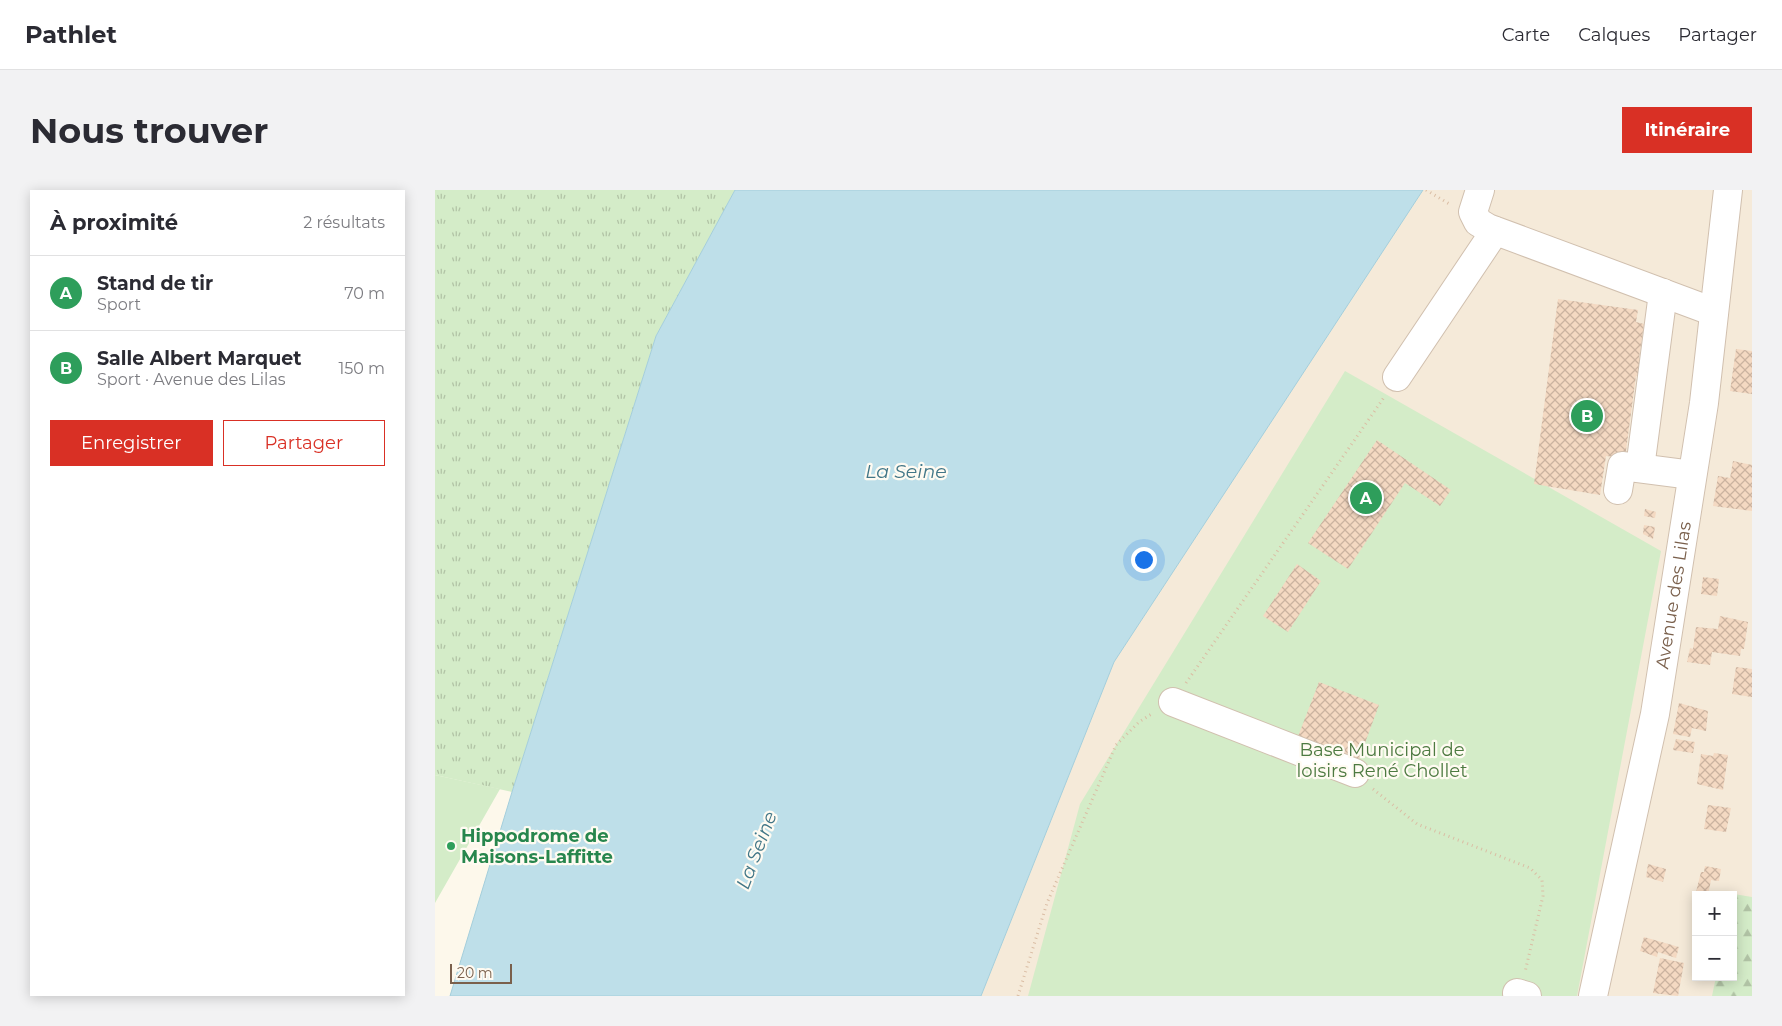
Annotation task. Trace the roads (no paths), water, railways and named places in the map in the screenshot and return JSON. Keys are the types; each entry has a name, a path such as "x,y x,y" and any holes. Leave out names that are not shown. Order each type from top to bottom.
{"street":[{"path":"1480,190 1473,212 1479,222 1495,231 1714,312"},
{"name":"Avenue des Lilas","path":"1593,996 1655,714 1704,403 1728,190"},
{"path":"1397,377 1495,231"},
{"path":"1640,468 1663,293"},
{"path":"1619,490 1622,466 1692,475"},
{"path":"1173,702 1355,773"}],"water":[{"name":"La Seine","path":"735,190 1423,190 1114,662 981,996 450,996 512,792 656,336"}],"place":[{"name":"Salle Albert Marquet","path":"1587,416"},
{"name":"Stand de tir","path":"1366,498"},
{"name":"Hippodrome de Maisons-Laffitte","path":"451,846"}],"park label":[{"name":"Base Municipal de loisirs René Chollet","path":"1382,760"}]}
